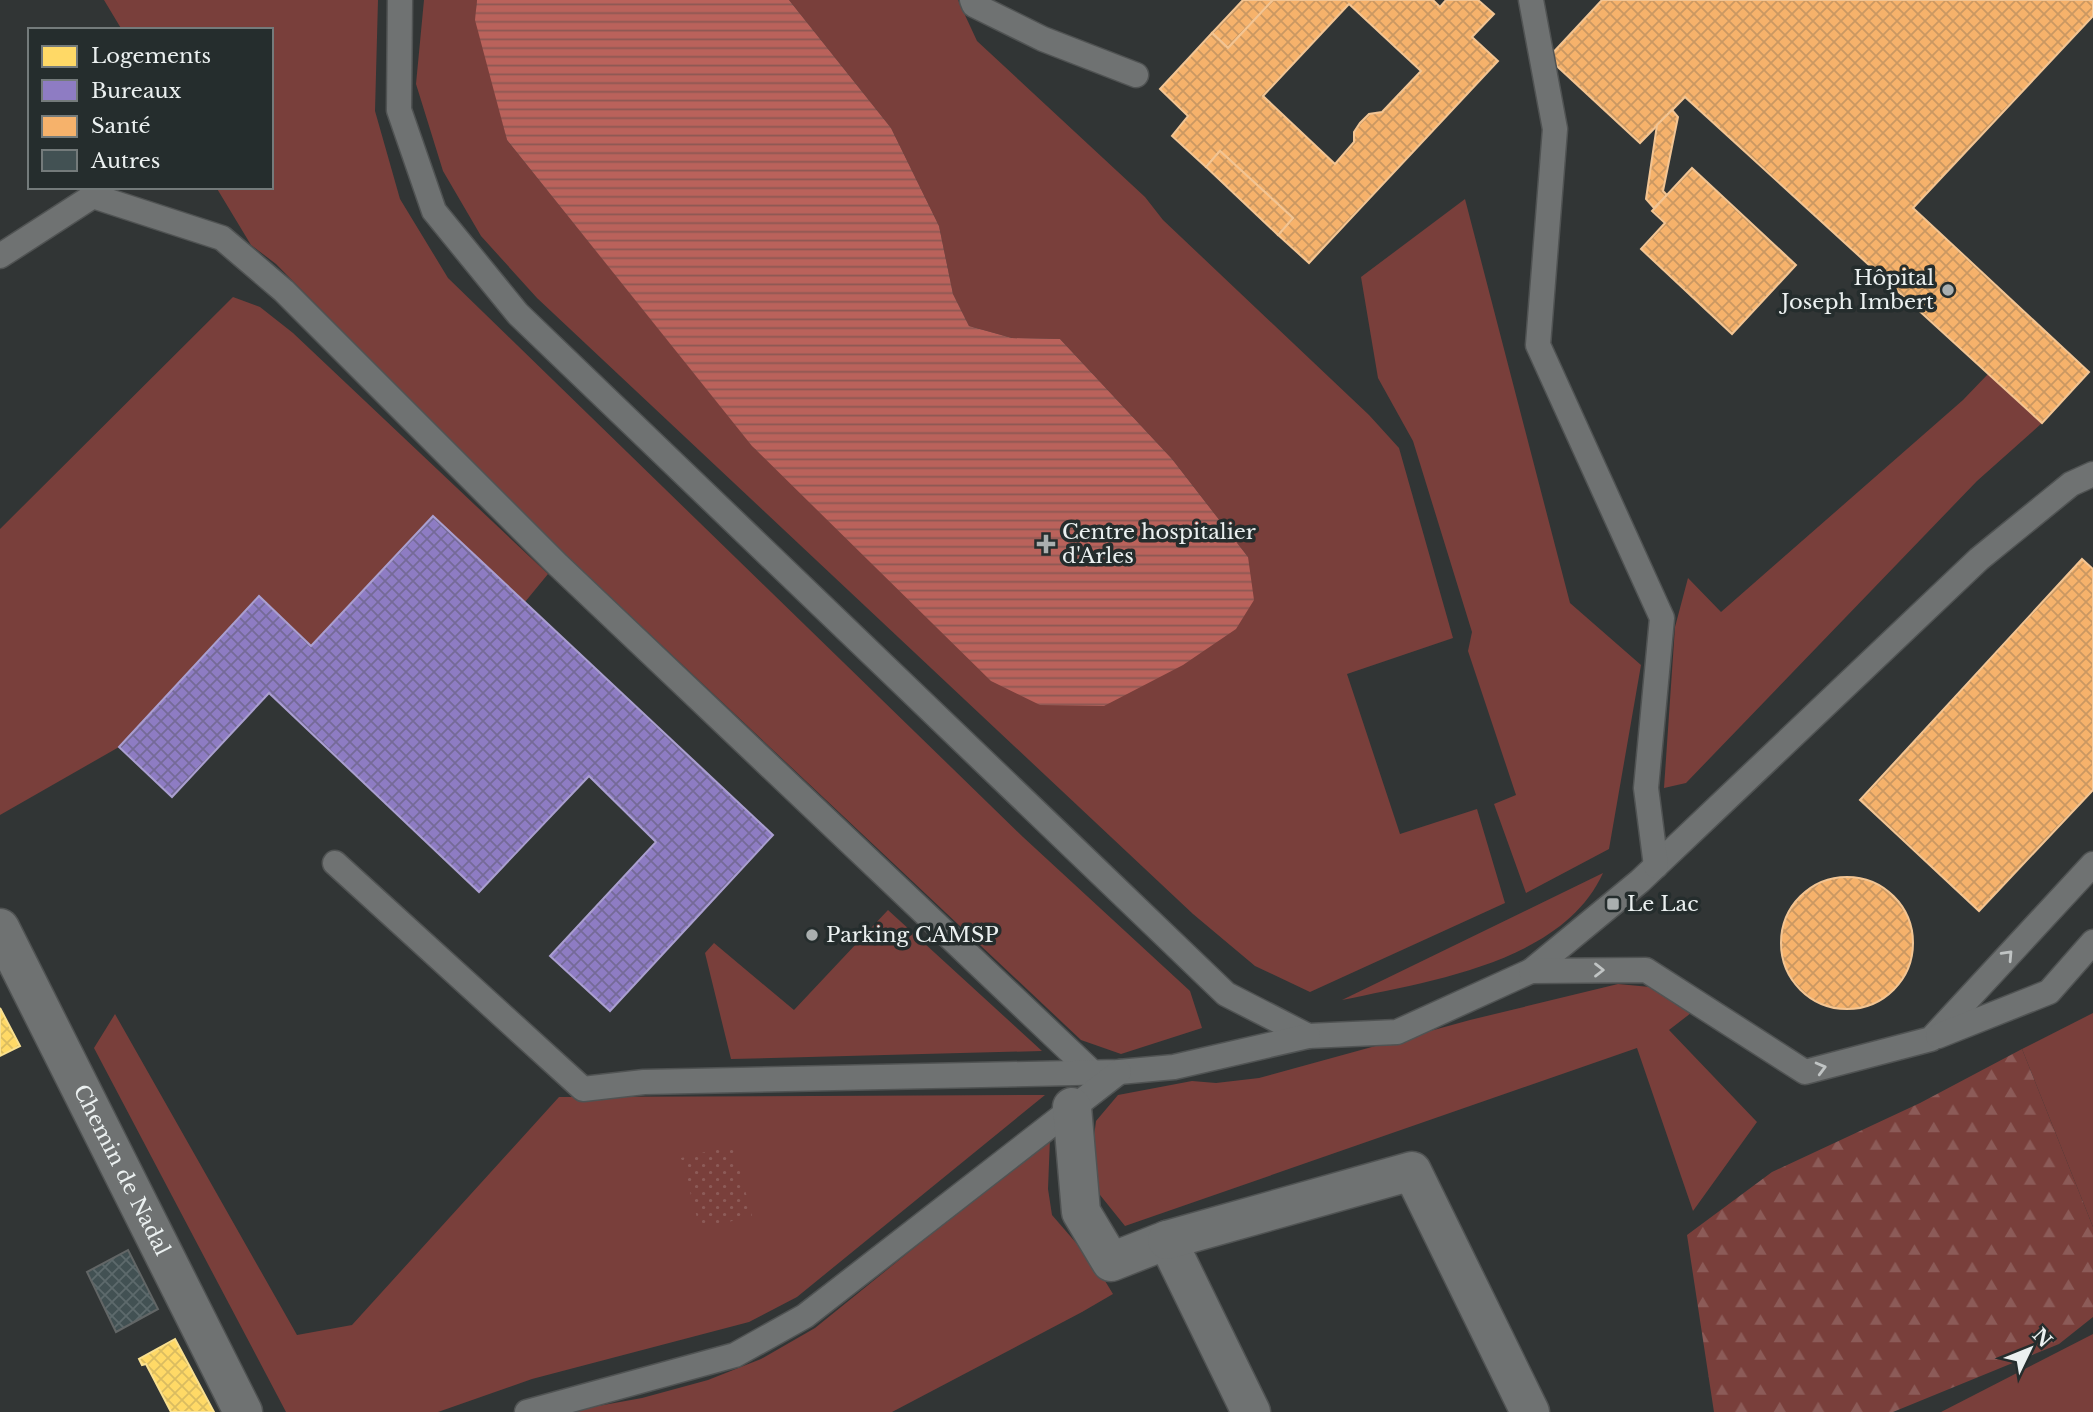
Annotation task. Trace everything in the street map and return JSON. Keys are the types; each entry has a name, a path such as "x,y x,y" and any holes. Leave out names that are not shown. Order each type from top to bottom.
{"street":[{"name":"Chemin de Nadal","path":"0,928 243,1412"},
{"path":"1072,1107 1081,1212 1111,1262 1167,1240 1412,1171 1530,1412"},
{"path":"1167,1240 1251,1412"}],"lane":[{"path":"400,0 399,110 435,211 518,314 1226,994 1308,1035"},
{"path":"972,0 974,5 1043,39 1136,75"},
{"path":"1531,0 1555,129 1538,345 1662,618 1646,788 1656,866"},
{"path":"0,256 93,196 222,238 284,291 558,565 1093,1073"},
{"path":"335,863 583,1089 644,1082 1119,1072 1174,1067 1308,1035 1397,1032 1531,971 1656,866 1979,559 2071,484 2093,474"},
{"path":"1931,1039 2093,864"},
{"path":"1531,971 1646,970 1805,1072 1931,1039 2049,992 2093,942"},
{"path":"527,1412 735,1355 805,1316 1119,1072"}],"green space":[{"path":"104,0 378,0 375,111 400,199 448,278 1023,837 1190,991 1202,1028 1121,1054 1081,1040 535,526 276,264 251,245 217,189 273,189 273,28 121,28"},
{"path":"424,0 477,0 476,14 507,140 756,450 1248,557 1172,459 1060,339 1012,338 969,326 953,294 939,226 891,128 789,0 958,0 977,41 1145,197 1163,220 1369,415 1399,448 1453,638 1347,674 1400,834 1477,809 1505,903 1310,992 1255,966 1193,914 537,298 481,236 443,171 416,84"},
{"path":"1465,199 1570,603 1641,665 1609,849 1526,893 1494,804 1516,795 1468,651 1472,632 1413,441 1378,378 1361,277"},
{"path":"233,297 260,307 293,333 548,574 525,602 433,516 311,646 258,596 119,747 0,815 0,529"},
{"path":"1988,374 2042,423 1977,481 1686,783 1664,788 1675,627 1688,578 1721,612 1963,400"},
{"path":"1603,873 1584,904 1557,928 1525,948 1452,975 1342,1000"},
{"path":"888,910 1042,1051 731,1059 705,953 714,943 794,1010"},
{"path":"1618,984 1650,987 1691,1013 1669,1030 1757,1122 1693,1211 1637,1048 1125,1226 1096,1190 1091,1159 1096,1121 1118,1095 1192,1081 1216,1083 1259,1078 1470,1020"},
{"path":"2093,1013 2093,1227 2022,1049"},
{"path":"115,1014 297,1335 352,1325 559,1097 1045,1095 797,1297 749,1322 532,1379 438,1412 286,1412 94,1048"},
{"path":"2022,1049 2093,1227 2093,1317 2059,1344 1893,1412 1714,1412 1687,1235 1772,1172 1920,1103"},
{"path":"1050,1138 1048,1189 1052,1215 1096,1266 1113,1294 1082,1312 892,1412 565,1412 642,1398 708,1380 761,1359 815,1328"},
{"path":"733,1145 752,1216 700,1229 681,1158"},
{"path":"2093,1334 2093,1412 1941,1412"}],"shaded area":[{"path":"477,0 789,0 891,128 939,226 953,294 969,326 1012,338 1060,339 1172,459 1248,557 1254,600 1236,629 1183,665 1104,706 1040,705 991,681 752,446 507,140 475,20"}],"building: Logements":[{"path":"0,1008 20,1046 0,1056"},
{"path":"175,1339 214,1412 171,1412 146,1364 142,1365 139,1359"}],"building: Bureaux":[{"path":"433,516 773,835 610,1011 550,956 656,842 589,776 479,892 269,693 172,797 119,747 259,596 311,646"}],"building: Santé":[{"path":"1243,0 1273,0 1228,48 1212,33"},
{"path":"1273,0 1433,0 1440,7 1446,0 1478,0 1494,14 1472,37 1498,61 1309,263 1278,235 1293,218 1220,151 1206,167 1172,136 1188,116 1160,89 1212,33 1228,48","holes":["1349,4 1421,71 1382,112 1369,114 1360,123 1354,132 1354,142 1335,164 1263,96"]},
{"name":"Hôpital Joseph Imbert","path":"1602,0 2093,0 2093,16 1913,208 2089,372 2042,423 1685,97 1640,143 1548,58"},
{"path":"1672,110 1678,117 1663,191 1667,195 1654,208 1646,199 1657,125"},
{"path":"1220,151 1293,218 1278,235 1206,167"},
{"path":"1692,168 1796,265 1732,334 1641,249 1665,223 1652,211"},
{"path":"2082,559 2093,569 2093,790 1979,911 1860,800"},
{"path":"1847,877 1872,882 1894,896 1908,918 1913,943 1908,968 1894,990 1872,1004 1847,1009 1822,1004 1800,990 1786,968 1781,943 1786,918 1800,896 1822,882"}],"building: Autres":[{"path":"128,1250 158,1309 116,1332 87,1272"}],"place":[{"name":"Hôpital Joseph Imbert","path":"1948,290"},
{"name":"Centre hospitalier d'Arles","path":"1046,544"},
{"name":"Le Lac","path":"1613,904"},
{"name":"Parking CAMSP","path":"812,935"}]}
